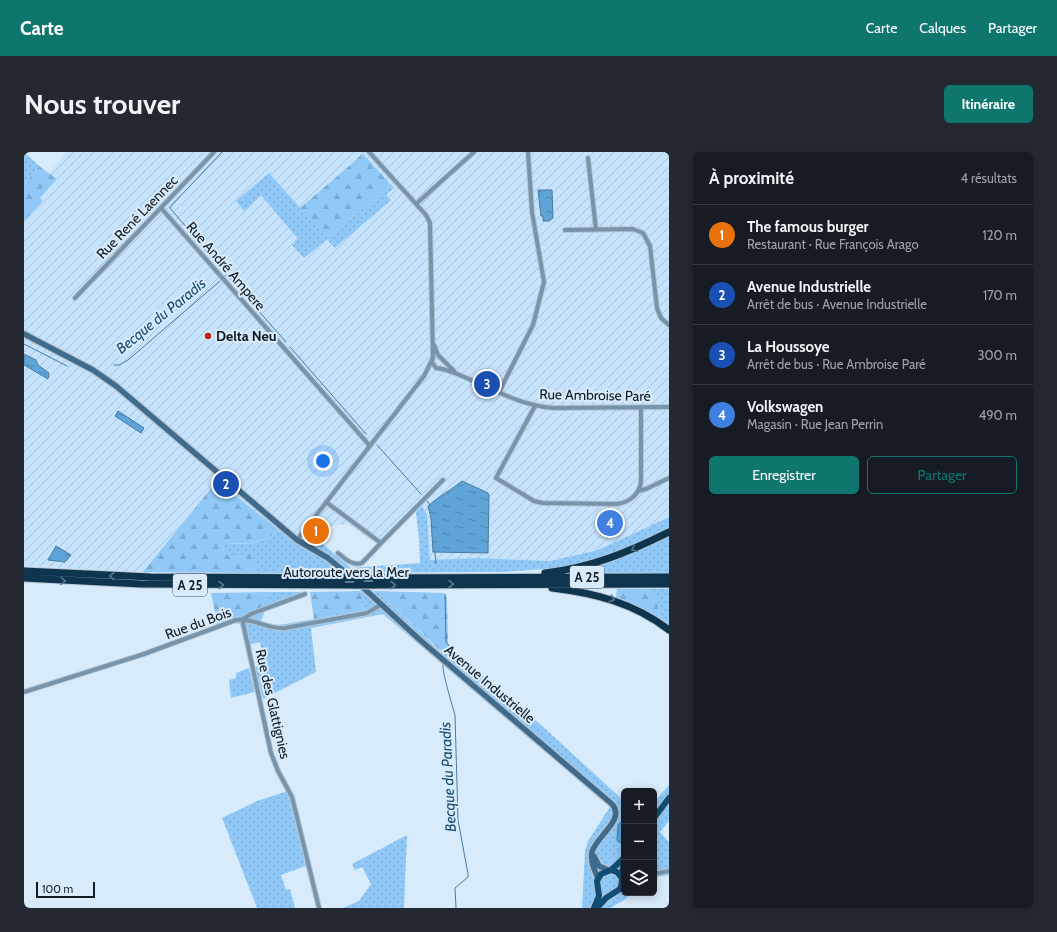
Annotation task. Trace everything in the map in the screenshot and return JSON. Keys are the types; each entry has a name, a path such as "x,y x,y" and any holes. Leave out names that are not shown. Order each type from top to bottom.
{"highway":[{"path":"505,577 560,571 584,566 621,555 669,532"},
{"name":"A 25","path":"24,571 156,577 669,577"},
{"name":"Autoroute vers la Mer","path":"24,578 149,584 669,584"},
{"path":"532,584 539,588 590,593 614,600 644,613 669,630"}],"main road":[{"path":"657,814 669,798"},
{"path":"594,908 598,896 598,883 602,872 609,870 622,860"},
{"path":"609,870 617,872 621,878"},
{"path":"598,883 603,893 615,893"},
{"path":"597,908 604,899 621,888"}],"street":[{"name":"Rue René Laennec","path":"75,298 214,152"},
{"path":"297,540 424,376 432,361 434,341 431,226 427,218 416,204 369,152"},
{"path":"416,204 474,152"},
{"path":"499,392 533,325 544,282 532,207 528,152"},
{"path":"588,158 596,230"},
{"name":"Rue André Ampere","path":"161,208 370,446"},
{"path":"565,230 636,230 645,235 650,246 657,308 661,318 669,325"},
{"name":"Avenue Industrielle","path":"24,334 93,370 112,383 297,540 336,564 382,604 420,640 613,805 616,810 615,819 597,842 593,850"},
{"path":"424,376 443,365 442,359 436,351 434,341"},
{"path":"432,361 437,357 442,359"},
{"name":"Rue Ambroise Paré","path":"442,359 456,373"},
{"path":"432,361 438,368"},
{"name":"Rue Ambroise Paré","path":"438,368 456,373 535,406 554,408 669,407"},
{"path":"535,406 496,478 541,503 619,503 631,499 638,491 641,481 641,407"},
{"path":"638,491 646,489 669,478"},
{"path":"338,553 346,560 358,564 362,563 443,480"},
{"path":"326,502 380,544"},
{"path":"243,619 254,613 305,594"},
{"name":"Rue du Bois","path":"24,692 144,654 230,621 243,619 275,628 285,628 367,613 382,604"},
{"name":"Rue des Glattignies","path":"243,619 243,626 271,753 278,771 292,797 319,908"},
{"path":"593,850 598,865 609,870"},
{"path":"593,850 592,861 598,883"},
{"path":"657,873 669,871"},
{"path":"615,893 621,891"}],"shaded area":[{"path":"67,152 669,152 669,517 598,550 550,561 476,558 430,560 427,515 422,506 380,546 348,524 332,526 317,539 309,533 298,545 217,481 143,572 24,566 24,519 26,515 24,515 24,221 43,202 40,199 57,179 49,173"}],"green space":[{"path":"24,152 39,166 24,185"},
{"path":"363,154 391,185 330,236 324,235 300,208"},
{"path":"39,166 57,179 40,198 43,201 24,221 24,185"},
{"path":"269,173 324,235 330,236 391,185 394,188 386,195 391,200 335,248 327,239 304,258 292,245 298,239 261,195 244,211 236,201"},
{"path":"217,481 279,530 260,541 225,544 223,551 230,557 251,553 257,565 252,573 143,572"},
{"path":"422,506 427,515 430,560 476,558 550,561 598,550 669,517 669,573 570,574 567,567 504,572 252,573 257,565 230,557 223,551 225,544 254,543 266,539 279,530 298,544 309,532 351,568 420,563 416,512"},
{"path":"617,589 646,589 658,603 659,615 669,622 669,628 655,616 616,597"},
{"path":"646,589 669,589 669,622 659,615 658,603"},
{"path":"363,591 378,591 441,652 453,650 541,725 621,798 621,896 628,896 624,900 610,908 582,908 585,851 588,841 610,807 383,614 311,628 316,672 263,699 255,667 264,665 260,642 245,646 240,624 234,623 218,629 217,622 228,618 241,616 274,625 285,624 366,610 361,604"},
{"path":"363,591 361,604 366,610 314,619 310,592"},
{"path":"378,591 443,593 447,598 448,643 453,650 442,652"},
{"path":"267,592 302,592 267,606"},
{"path":"267,592 267,606 261,621 239,617 229,618 217,622 211,593"},
{"path":"249,668 255,692 231,698 229,680 236,678 236,673"},
{"path":"669,785 669,821 660,832 669,842 669,875 657,877 657,824 657,799"},
{"path":"288,791 306,866 281,875 286,890 290,889 295,908 257,908 222,818 257,801"},
{"path":"407,835 404,908 343,908 359,901 371,884 362,867 355,870 352,864"}],"water":[{"path":"538,190 552,190 553,218 549,221 543,221 543,216 541,216"},
{"path":"24,354 36,360 38,365 49,373 48,379 24,365"},
{"path":"118,411 144,428 141,433 115,416"},
{"path":"462,481 488,493 489,495 488,553 433,552 431,518 428,506"},
{"path":"56,546 71,555 65,562 48,560"},
{"path":"621,822 621,843 617,840 618,825"}],"waterway":[{"path":"222,152 170,208 227,275"},
{"name":"Becque du Paradis","path":"225,276 227,275 286,342"},
{"name":"Becque du Paradis","path":"114,365 119,365 128,360 220,281"},
{"name":"Becque du Paradis","path":"24,344 67,366"},
{"name":"Becque du Paradis","path":"290,347 366,434"},
{"name":"Becque du Paradis","path":"377,445 421,494"},
{"name":"Becque du Paradis","path":"427,501 430,505"},
{"name":"Becque du Paradis","path":"435,552 436,564"},
{"name":"Becque du Paradis","path":"445,594 446,642 452,650 452,654"},
{"name":"Becque du Paradis","path":"443,664 445,680 455,715 458,820 468,874 468,877 455,888 456,908"}],"place":[{"name":"Delta Neu","path":"208,336"},
{"name":"La Houssoye","path":"487,384"},
{"name":"Avenue Industrielle","path":"226,484"},
{"name":"Volkswagen","path":"610,523"},
{"name":"The famous burger","path":"316,531"}]}
